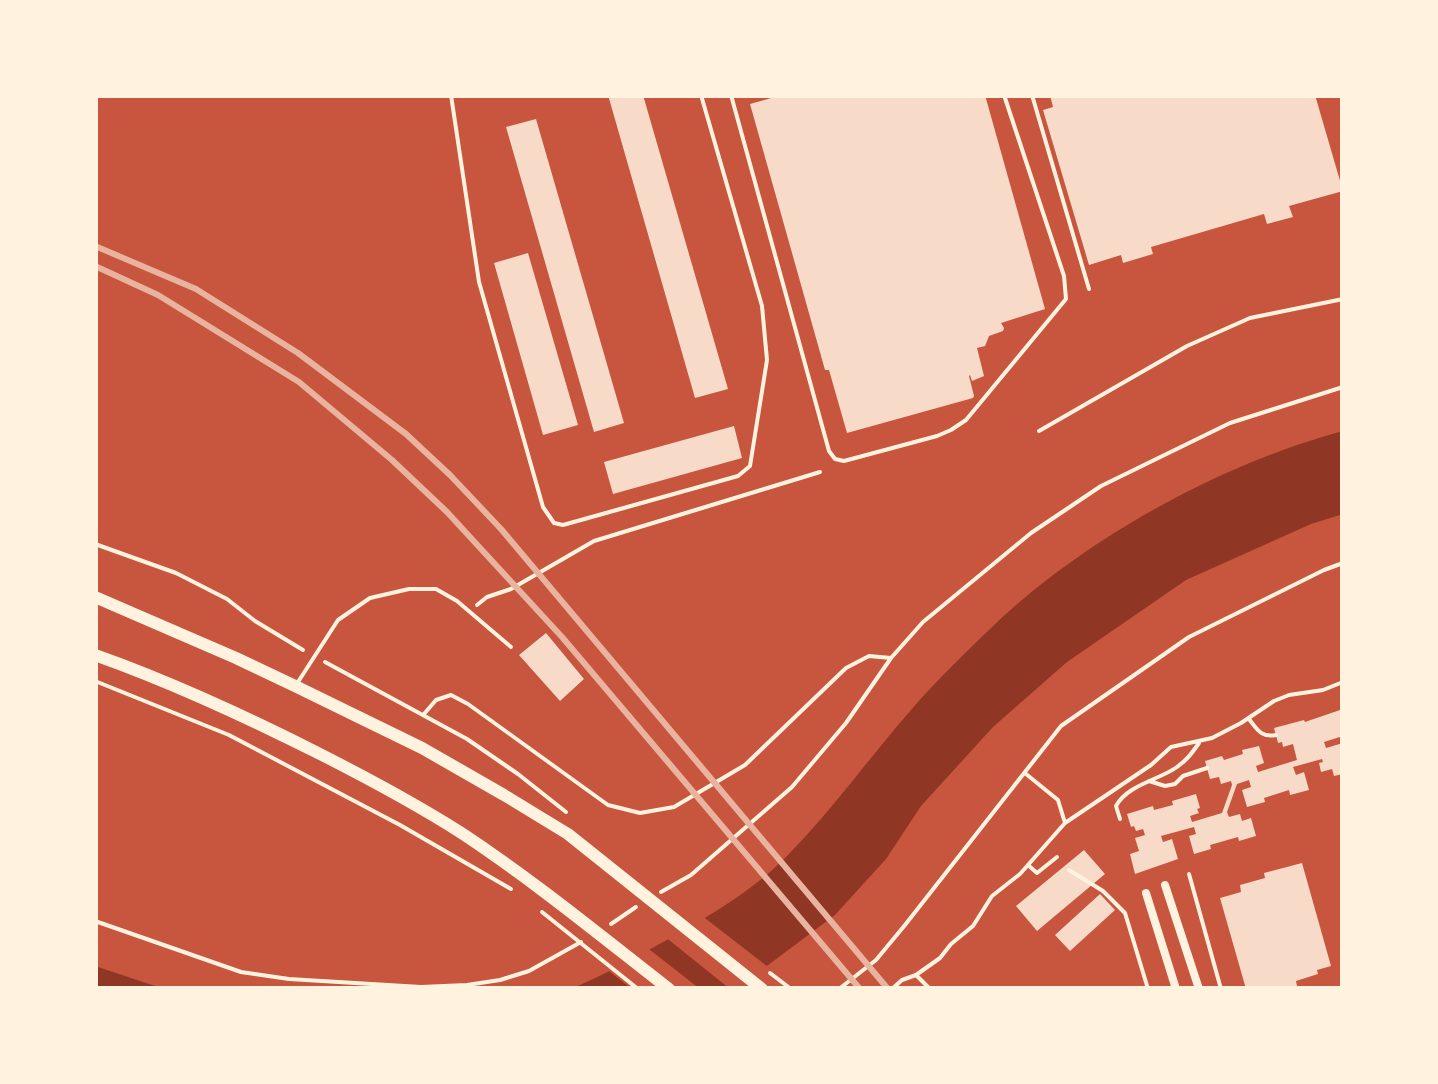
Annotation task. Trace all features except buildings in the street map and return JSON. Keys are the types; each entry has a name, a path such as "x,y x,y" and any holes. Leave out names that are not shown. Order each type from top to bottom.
{"main road":[{"path":"95,597 203,643 422,748 568,834 762,989"},
{"path":"95,655 162,678 372,781 462,834 528,880 668,989"}],"street":[{"path":"1165,885 1199,989"},
{"path":"1146,893 1176,989"}],"lane":[{"path":"451,95 479,282 543,506 554,523 563,525 738,476 750,466 767,360 762,306 701,95"},
{"path":"732,95 830,451 836,459 844,461 937,436 966,420 1066,299 1064,276 1004,95"},
{"path":"1032,95 1089,290"},
{"path":"1039,431 1186,346 1250,318 1343,299"},
{"path":"296,686 338,620 370,598 408,589 436,589 457,600 511,647"}],"path":[{"path":"650,898 690,874 792,787 923,622 1031,533 1101,486 1230,423 1343,388"},
{"path":"469,611 487,597 511,589 594,541 820,472"},
{"path":"95,544 176,574 226,598 278,637 467,739 579,823"},
{"path":"839,989 876,960 1061,726 1189,638 1343,564"},
{"path":"424,714 436,700 450,695 608,805 640,813 674,807 745,766 846,668 869,656 891,658"},
{"path":"95,681 230,735 518,893"},
{"path":"892,989 940,958 950,944 973,926 992,896 1028,866 1065,823 1171,748 1212,738 1289,695 1323,690 1343,682"},
{"path":"1248,718 1261,734 1276,735"},
{"path":"1120,819 1116,806 1119,799 1174,770 1200,741"},
{"path":"1149,781 1165,786 1175,784 1183,776 1208,768"},
{"path":"1024,772 1058,800 1065,823"},
{"path":"1028,866 1037,874 1057,856"},
{"path":"1068,870 1103,891 1125,913 1148,989"},
{"path":"1189,874 1221,989"},
{"path":"533,905 638,989"},
{"path":"608,925 636,908"},
{"path":"95,921 241,972 421,987 467,986 500,980 529,971 594,934"},
{"path":"916,975 930,989"}],"shaded area":[{"path":"1343,431 1343,514 1311,524 1186,580 1067,662 993,727 921,806 886,859 835,915 736,989 571,989 698,922 775,867 821,819 939,679 1027,596 1067,565 1155,509 1202,485 1296,445"},
{"path":"95,966 164,989 95,989"}],"pier":[{"path":"701,915 772,970 745,989 730,989 664,936"},
{"path":"645,946 700,989 632,989 605,968"}],"railway":[{"path":"95,246 196,289 298,353 406,434 450,475 501,529 888,989"},
{"path":"95,266 158,295 299,382 392,460 447,512 562,637 860,989"}]}
